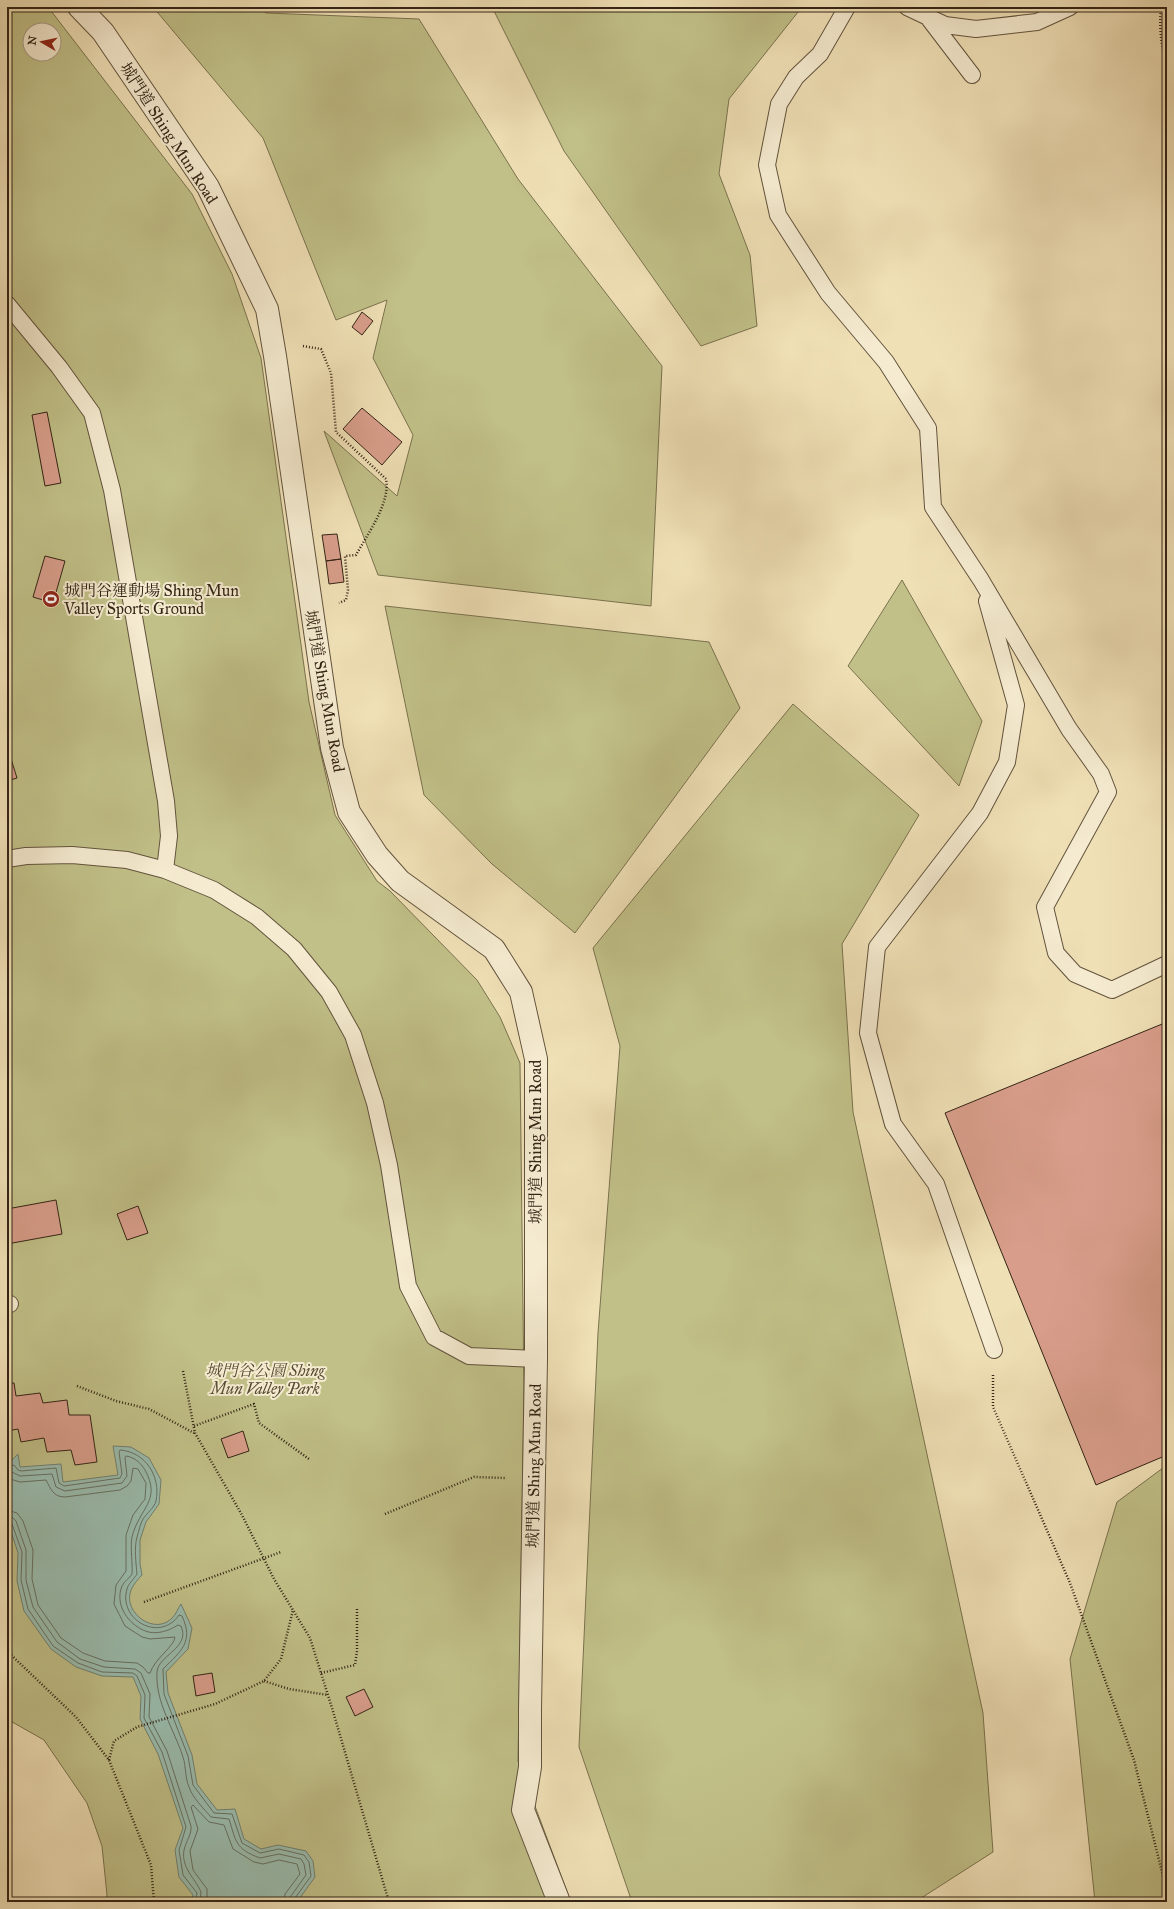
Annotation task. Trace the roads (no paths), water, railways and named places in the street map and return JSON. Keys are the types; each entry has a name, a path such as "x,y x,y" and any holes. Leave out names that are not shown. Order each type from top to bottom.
{"street":[{"name":"城門道 Shing Mun Road","path":"79,7 103,32 208,187 267,309 332,748 349,812 377,855 396,876 494,949 521,992 536,1059 536,1359 533,1480 530,1767 523,1810 559,1902"}],"lane":[{"path":"847,7 820,54 796,77 779,104 767,165 778,215 828,293 886,362 928,428 933,506 981,580 1069,729 1101,774 1108,792 1045,907 1056,953 1075,974 1112,990 1167,964"},
{"path":"907,7 945,25 976,29 1037,22 1070,7"},
{"path":"928,17 972,75"},
{"path":"7,304 60,367 92,413 112,490 166,801 169,836 165,870"},
{"path":"981,580 1016,704 1007,762 980,813 877,947 868,1033 893,1124 936,1184 994,1350"},
{"path":"7,859 26,856 72,855 127,860 165,870 214,890 257,917 294,950 329,992 353,1035 376,1103 389,1165 408,1286 434,1337 469,1356 536,1359"}],"water":[{"path":"113,1446 131,1447 149,1458 161,1480 159,1504 146,1522 140,1540 140,1564 142,1575 131,1590 130,1599 131,1607 142,1620 158,1624 166,1623 173,1617 181,1604 192,1628 188,1649 166,1672 168,1693 192,1755 197,1784 217,1810 235,1809 244,1839 261,1849 278,1845 306,1851 313,1861 315,1877 297,1902 191,1902 193,1895 179,1877 175,1850 183,1828 158,1754 140,1719 141,1696 133,1677 102,1676 76,1667 51,1649 24,1611 17,1581 18,1553 7,1519 7,1465 18,1454 20,1467 61,1464 63,1482 118,1475"}],"place":[{"name":"城門谷運動場 Shing Mun Valley Sports Ground","path":"51,599"}],"park label":[{"name":"城門谷公園 Shing Mun Valley Park","path":"265,1379"}]}
